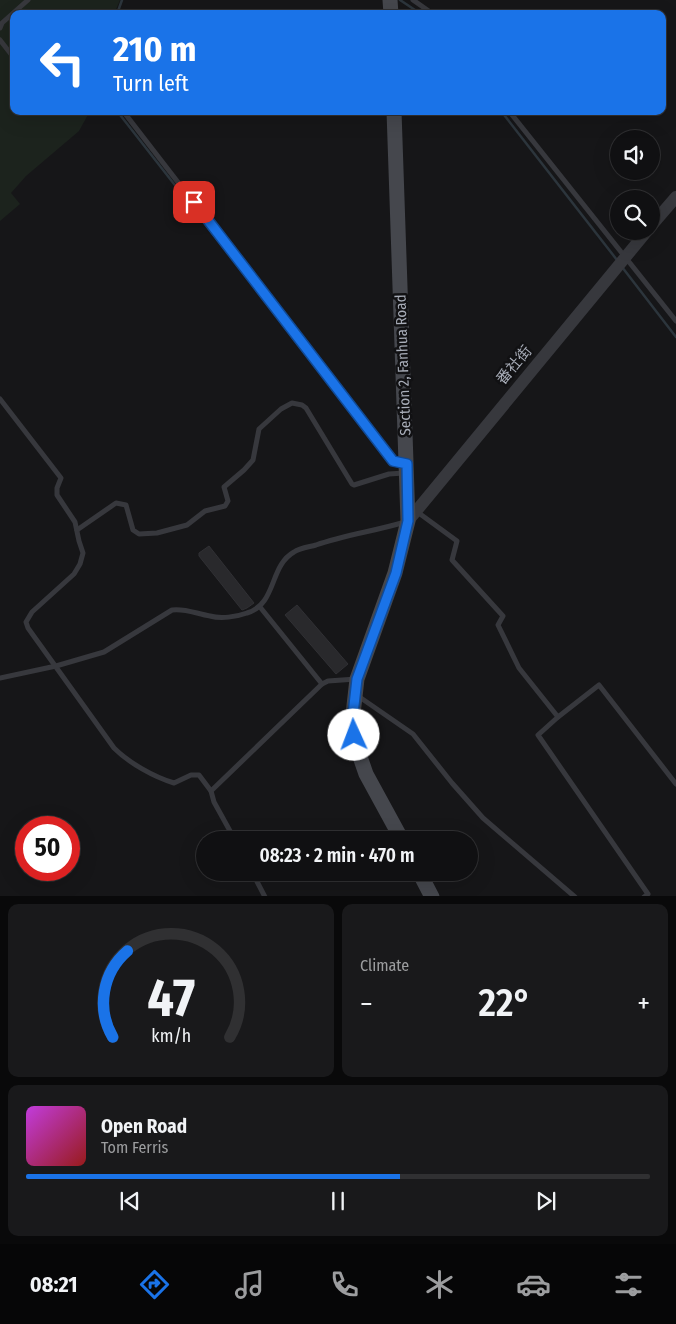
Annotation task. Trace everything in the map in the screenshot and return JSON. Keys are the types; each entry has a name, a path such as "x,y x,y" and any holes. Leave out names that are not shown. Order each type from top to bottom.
{"main road":[{"name":"Section 2, Fanhua Road","path":"394,115 407,468 412,516 396,573 356,687 352,723 357,748 366,774 397,831"},
{"path":"424,881 432,896"}],"street":[{"path":"660,216 676,197"},
{"name":"番社街","path":"412,516 639,240"}],"lane":[{"path":"17,10 28,0"},
{"path":"413,0 427,10"},
{"path":"0,28 2,23 10,16"},
{"path":"0,41 10,53"},
{"path":"127,115 393,461 407,468"},
{"path":"512,115 621,261 676,321"},
{"path":"0,399 61,478 57,488 57,495 75,522 78,541 83,553 80,564 74,574 32,612 26,622 28,628 114,748 127,761 166,781 174,783 191,774 199,775 210,791 230,831"},
{"path":"77,530 116,503 126,505 133,530 139,534 157,533 187,525 205,511 225,506 228,501 224,487 253,460 259,430 281,409 292,403 306,408 352,484 407,468"},
{"path":"0,678 56,666 104,652 172,610 179,609 211,617 228,617 248,613 260,607 267,599 283,561 294,552 327,541 388,527 412,516 457,541 452,560 503,616 498,624 519,668 558,717"},
{"path":"260,607 322,684"},
{"path":"210,791 322,684 328,681 356,687 413,734 483,818 575,896"},
{"path":"644,896 648,894 538,735 558,717 599,686 676,784"},
{"path":"256,881 264,896"}],"shaded area":[{"path":"0,0 120,0 116,10 10,10 10,115 88,115 79,131 26,176 11,193 20,204 0,221"}],"building":[{"path":"209,546 254,603 247,608 242,610 199,556 199,553"},
{"path":"297,605 348,664 336,674 285,615"}],"waterway":[{"path":"118,10 122,0"},
{"path":"400,0 415,10"},
{"path":"120,115 353,413"},
{"path":"504,115 617,260"},
{"path":"622,267 676,337"}],"route":[{"path":"194,202 393,461 407,464 408,521 396,573 357,679 352,723 354,735"}]}
